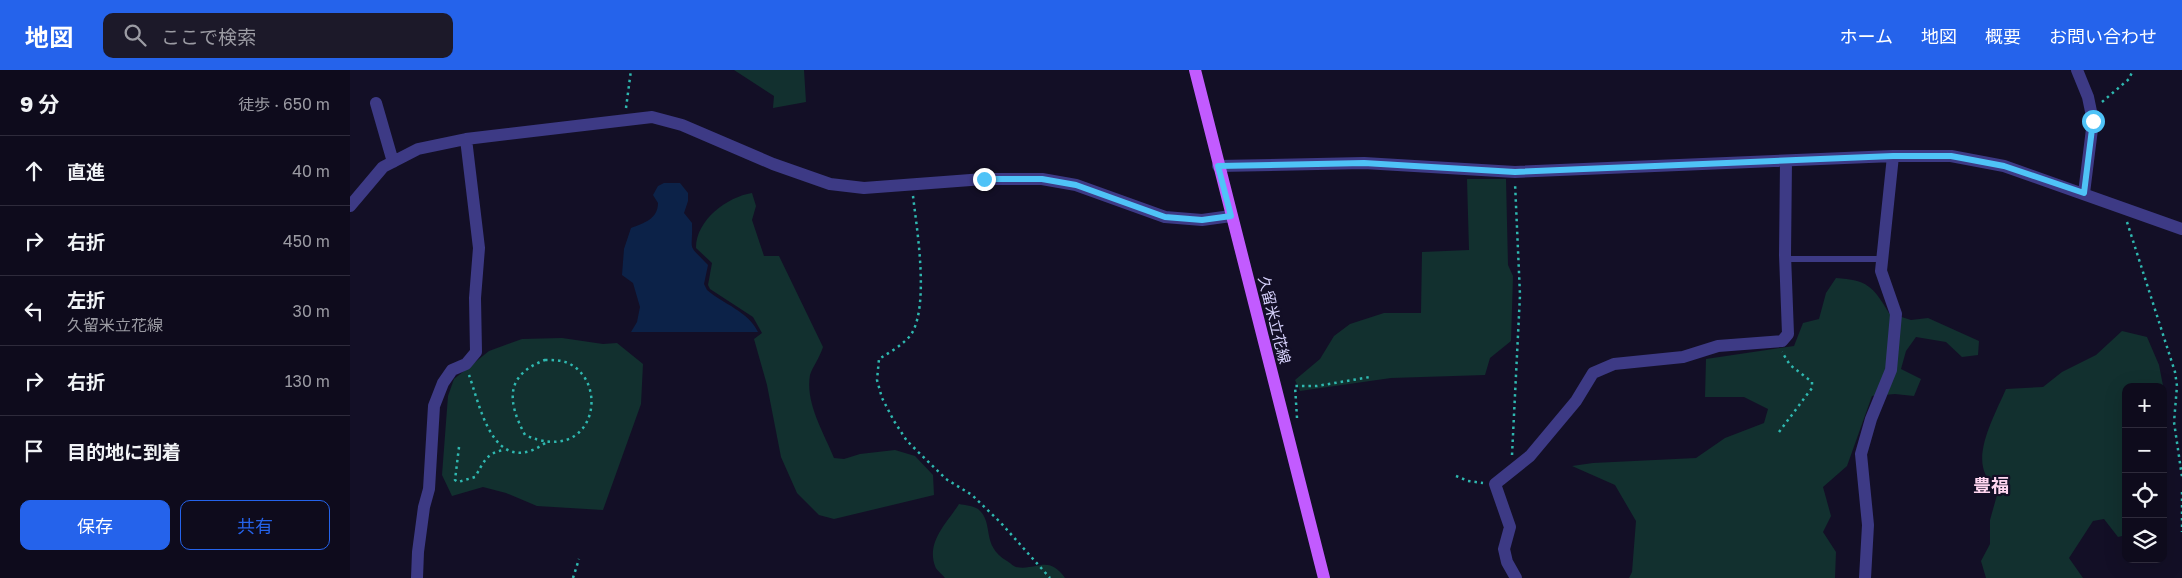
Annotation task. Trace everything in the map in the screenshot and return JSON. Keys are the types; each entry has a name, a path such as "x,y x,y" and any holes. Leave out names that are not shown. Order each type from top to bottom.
{"main road":[{"name":"久留米立花線","path":"1195,70 1324,578"}],"street":[{"path":"2077,70 2093,121 2084,193"},
{"path":"376,103 393,162"},
{"path":"350,206 383,167 418,149 466,139 652,117 682,125 773,164 830,184 864,188 984,179 1042,179 1076,185 1165,217 1202,220 1231,216"},
{"path":"417,578 418,552 424,507 430,489 434,406 442,382 452,370 466,364 476,352 475,298 479,248 466,139"},
{"path":"1218,166 1364,163 1515,172 1893,156 1951,156 2004,166 2182,229"},
{"path":"1865,578 1868,525 1861,454 1862,445 1891,370 1896,314 1881,271 1893,156"},
{"path":"1516,578 1507,562 1504,549 1510,527 1495,484 1530,456 1576,401 1593,373 1614,364 1684,357 1718,346 1780,342 1788,334 1785,259 1786,161"}],"lane":[{"path":"1785,259 1882,259"}],"path":[{"path":"624,119 631,70"},
{"path":"2091,110 2129,79 2133,70"},
{"path":"1510,471 1515,421 1520,295 1515,172"},
{"path":"912,185 922,275 919,308 912,333 904,342 879,359 877,380 882,398 907,441 946,479 972,495 1001,523 1050,578"},
{"path":"2123,208 2175,372 2177,386 2174,422 2182,477"},
{"path":"1779,432 1812,388 1812,382 1790,365 1783,354 1780,342"},
{"path":"459,447 455,473 455,480 458,482 475,477 488,456 494,452 504,450 515,453 530,451 547,442 566,441 577,436 590,414 591,398 589,386 581,374 570,364 559,360 545,360 533,364 523,371 515,383 512,394 514,411 525,435 547,442"},
{"path":"467,369 488,428 504,450"},
{"path":"1293,419 1298,418 1295,386 1317,386 1370,377"},
{"path":"1456,476 1468,481 1495,484"},
{"path":"2182,492 2182,532"},
{"path":"573,578 579,559"}],"green space":[{"path":"734,70 804,70 806,102 773,108 774,96"},
{"path":"1467,179 1506,179 1508,265 1513,276 1511,341 1490,358 1485,375 1391,378 1300,391 1295,380 1320,359 1334,336 1350,324 1384,313 1421,313 1422,252 1469,250"},
{"path":"752,193 756,206 752,220 764,256 779,256 823,347 812,369 809,386 816,418 834,458 844,459 860,454 895,450 915,456 933,475 934,495 834,519 819,515 797,493 781,457 767,385 754,339 762,333 753,317 710,289 708,285 712,263 696,248 697,238 707,219 733,199"},
{"path":"1836,278 1855,281 1868,286 1878,296 1889,313 1911,320 1928,318 1979,341 1978,355 1962,357 1946,342 1916,337 1906,351 1901,369 1921,379 1914,396 1895,394 1872,396 1847,466 1823,487 1831,516 1823,532 1836,552 1835,578 1629,578 1632,572 1636,521 1615,485 1572,466 1593,463 1696,458 1725,438 1764,423 1768,409 1744,397 1705,397 1706,359 1794,346 1803,323 1819,319 1826,293"},
{"path":"2122,331 2147,337 2159,365 2163,383 2122,383 2122,536 2118,537 2104,519 2093,521 2069,558 2083,578 1986,578 1981,561 1990,544 1990,520 1997,495 1984,471 1983,448 1989,427 2006,389 2043,387 2062,372 2096,355"},
{"path":"562,338 603,344 617,343 643,364 641,404 603,510 537,506 506,493 483,487 452,496 442,475 448,396 454,379 489,351 522,339"},
{"path":"959,504 978,509 986,521 993,548 1012,565 1023,568 1048,565 1059,571 1065,578 945,578 935,566 933,548 940,532"}],"water":[{"path":"664,183 680,183 688,193 688,201 684,213 692,223 692,247 708,265 704,284 707,290 742,313 758,332 631,332 637,322 640,307 633,283 622,275 624,249 631,228 649,220 656,213 658,203 653,195 658,186"}],"district":[{"name":"豊福","path":"1991,486"}],"route":[{"path":"984,179 1042,179 1076,185 1165,217 1202,220 1231,216 1218,166 1364,163 1442,166 1515,172 1893,156 1951,156 2004,166 2084,193 2093,121"}]}
